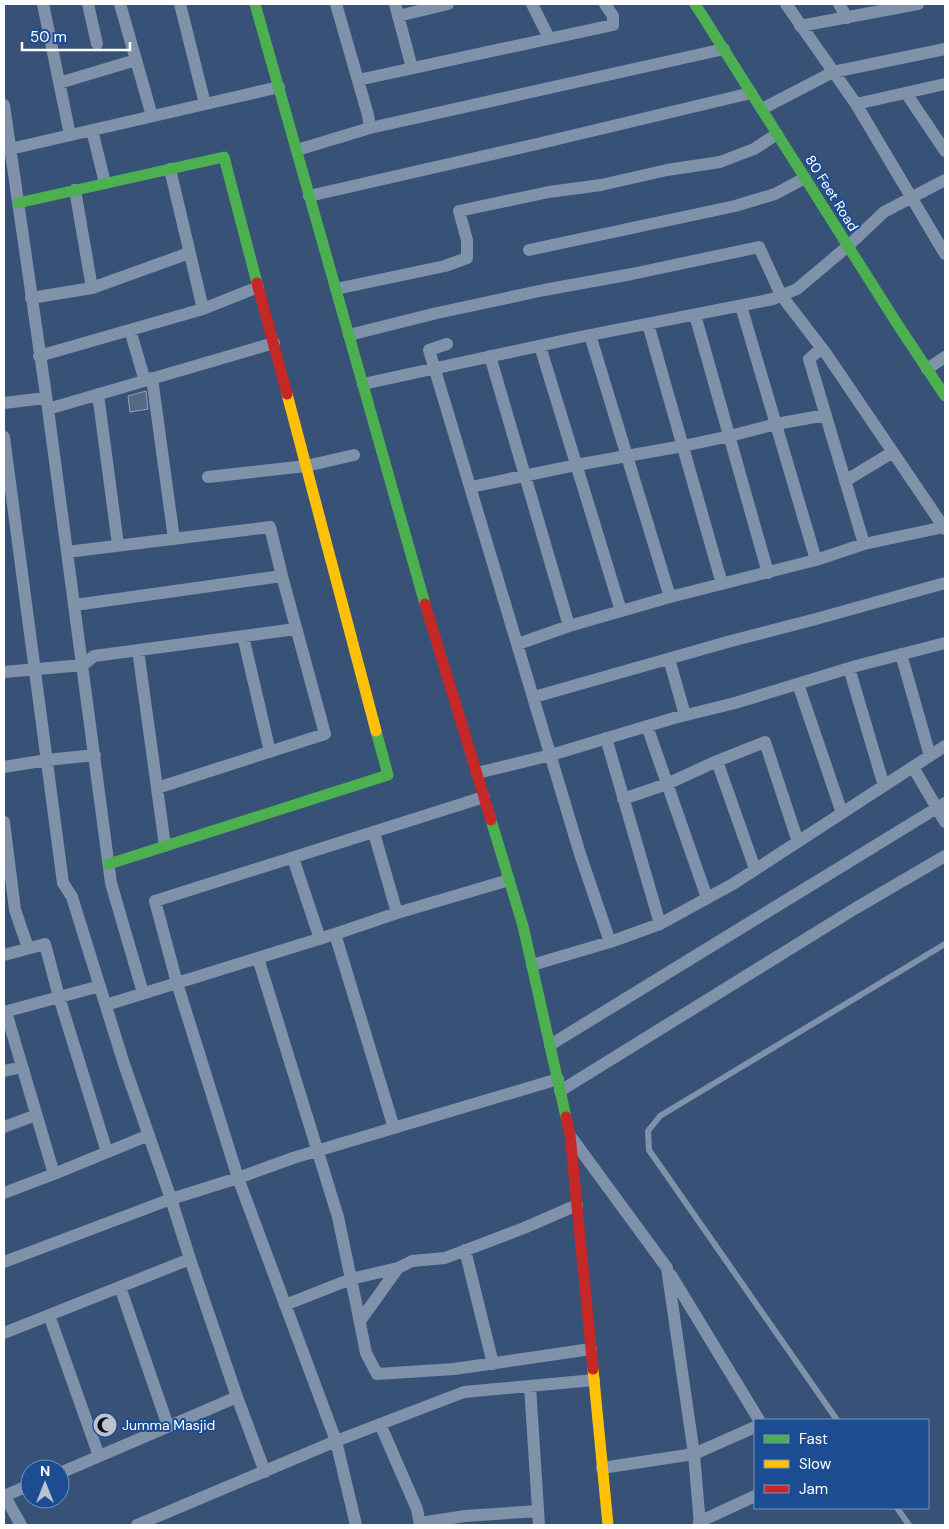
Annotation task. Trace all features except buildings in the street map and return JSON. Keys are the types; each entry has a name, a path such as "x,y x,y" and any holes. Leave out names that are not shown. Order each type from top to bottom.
{"street":[{"path":"43,4 70,135"},
{"path":"88,4 97,44"},
{"path":"120,4 152,116"},
{"path":"180,4 205,104"},
{"path":"255,4 414,567 523,926 570,1135 608,1525"},
{"path":"336,4 368,115 370,128"},
{"path":"412,68 396,10 448,4"},
{"path":"532,4 549,38"},
{"path":"358,80 613,25 613,16 605,4"},
{"name":"80 Feet Road","path":"695,4 945,396"},
{"path":"786,4 856,104 945,254"},
{"path":"839,4 847,18"},
{"path":"800,26 904,5 918,4"},
{"path":"297,150 370,128 724,49"},
{"path":"762,109 833,72 945,49"},
{"path":"59,83 136,60"},
{"path":"856,104 945,84"},
{"path":"10,149 279,87"},
{"path":"310,196 751,93"},
{"path":"906,93 945,151"},
{"path":"4,105 75,605 108,864 111,883 143,993"},
{"path":"92,130 105,183"},
{"path":"336,289 445,266 467,258 467,240 459,211 549,192 601,185 667,170 720,162 754,149 777,134"},
{"path":"18,203 224,157 388,776 108,864"},
{"path":"170,169 203,309"},
{"path":"529,250 735,206 775,194 805,178"},
{"path":"363,384 590,335 773,299 797,289 848,246 884,212 945,180"},
{"path":"75,190 92,288"},
{"path":"349,335 544,290 632,274 759,247 781,295 822,348 944,528 864,544 816,560 670,597 569,626 518,644"},
{"path":"31,298 92,288 189,253"},
{"path":"40,356 203,309 258,286"},
{"path":"741,306 816,560"},
{"path":"695,315 768,573"},
{"path":"648,324 722,584"},
{"path":"130,330 148,379 174,539"},
{"path":"590,335 670,597"},
{"path":"4,402 47,404 98,394 274,343"},
{"path":"447,344 429,350 434,369 580,854 610,942"},
{"path":"540,346 621,611"},
{"path":"822,348 809,359 864,544"},
{"path":"490,356 569,626"},
{"path":"927,369 945,357"},
{"path":"98,394 118,545"},
{"path":"471,487 576,465 683,446 776,424 826,415"},
{"path":"4,437 63,883 72,897 124,1064 237,1397 265,1472"},
{"path":"845,481 893,452"},
{"path":"208,477 306,466 354,456"},
{"path":"67,552 270,527 324,734 157,788"},
{"path":"75,605 282,576"},
{"path":"534,697 945,583"},
{"path":"4,672 83,664 94,656 296,629"},
{"path":"243,636 270,752"},
{"path":"477,773 551,755 685,715 736,703 850,668 945,643"},
{"path":"138,650 165,846"},
{"path":"901,654 930,756"},
{"path":"669,659 685,715"},
{"path":"850,668 884,786"},
{"path":"798,684 842,813"},
{"path":"647,726 707,898"},
{"path":"606,738 660,924"},
{"path":"623,799 667,784 765,742 798,842"},
{"path":"532,965 610,942 660,924 755,869 945,746"},
{"path":"4,766 95,755"},
{"path":"717,761 755,869"},
{"path":"913,767 941,806 945,822"},
{"path":"356,1525 336,1441 238,1178 177,983 155,901 484,797"},
{"path":"550,1045 941,806"},
{"path":"4,822 9,911 28,948"},
{"path":"374,832 397,913"},
{"path":"4,1262 171,1199 317,1151 394,1128 559,1085 945,856"},
{"path":"293,858 320,939"},
{"path":"106,1005 320,939 397,913 509,880"},
{"path":"335,934 394,1128"},
{"path":"4,955 45,944 106,1152"},
{"path":"258,958 338,1217 366,1353 377,1374 454,1369 591,1349"},
{"path":"54,1174 5,1012 100,986"},
{"path":"4,1071 22,1067"},
{"path":"4,1127 36,1115"},
{"path":"4,1193 149,1135"},
{"path":"570,1135 667,1268 758,1419"},
{"path":"285,1304 351,1279 398,1268 412,1261 445,1258 524,1228 577,1205"},
{"path":"465,1250 493,1364"},
{"path":"4,1333 190,1259"},
{"path":"360,1321 398,1268"},
{"path":"667,1268 694,1454 700,1524 754,1497"},
{"path":"120,1287 168,1426"},
{"path":"49,1316 99,1456"},
{"path":"137,1525 336,1441 464,1392 594,1380"},
{"path":"530,1386 539,1525"},
{"path":"70,1469 237,1397"},
{"path":"380,1424 417,1509 420,1524 465,1516 538,1511"},
{"path":"602,1468 694,1454 754,1427"},
{"path":"20,1490 4,1496 20,1525"}],"lane":[{"path":"835,1419 650,1150 648,1131 660,1116 945,944"},
{"path":"898,1509 909,1525"}],"traffic: fast":[{"path":"255,4 425,604"},
{"path":"695,4 896,322 945,396"},
{"path":"18,203 224,157 257,283"},
{"path":"109,864 388,775 376,731"},
{"path":"491,820 523,926 566,1117"}],"traffic: slow":[{"path":"287,394 376,731"},
{"path":"593,1369 608,1525"}],"traffic: jam":[{"path":"257,283 287,394"},
{"path":"425,604 491,820"},
{"path":"566,1117 570,1135 593,1369"}],"place":[{"name":"Jumma Masjid","path":"105,1425"}]}
